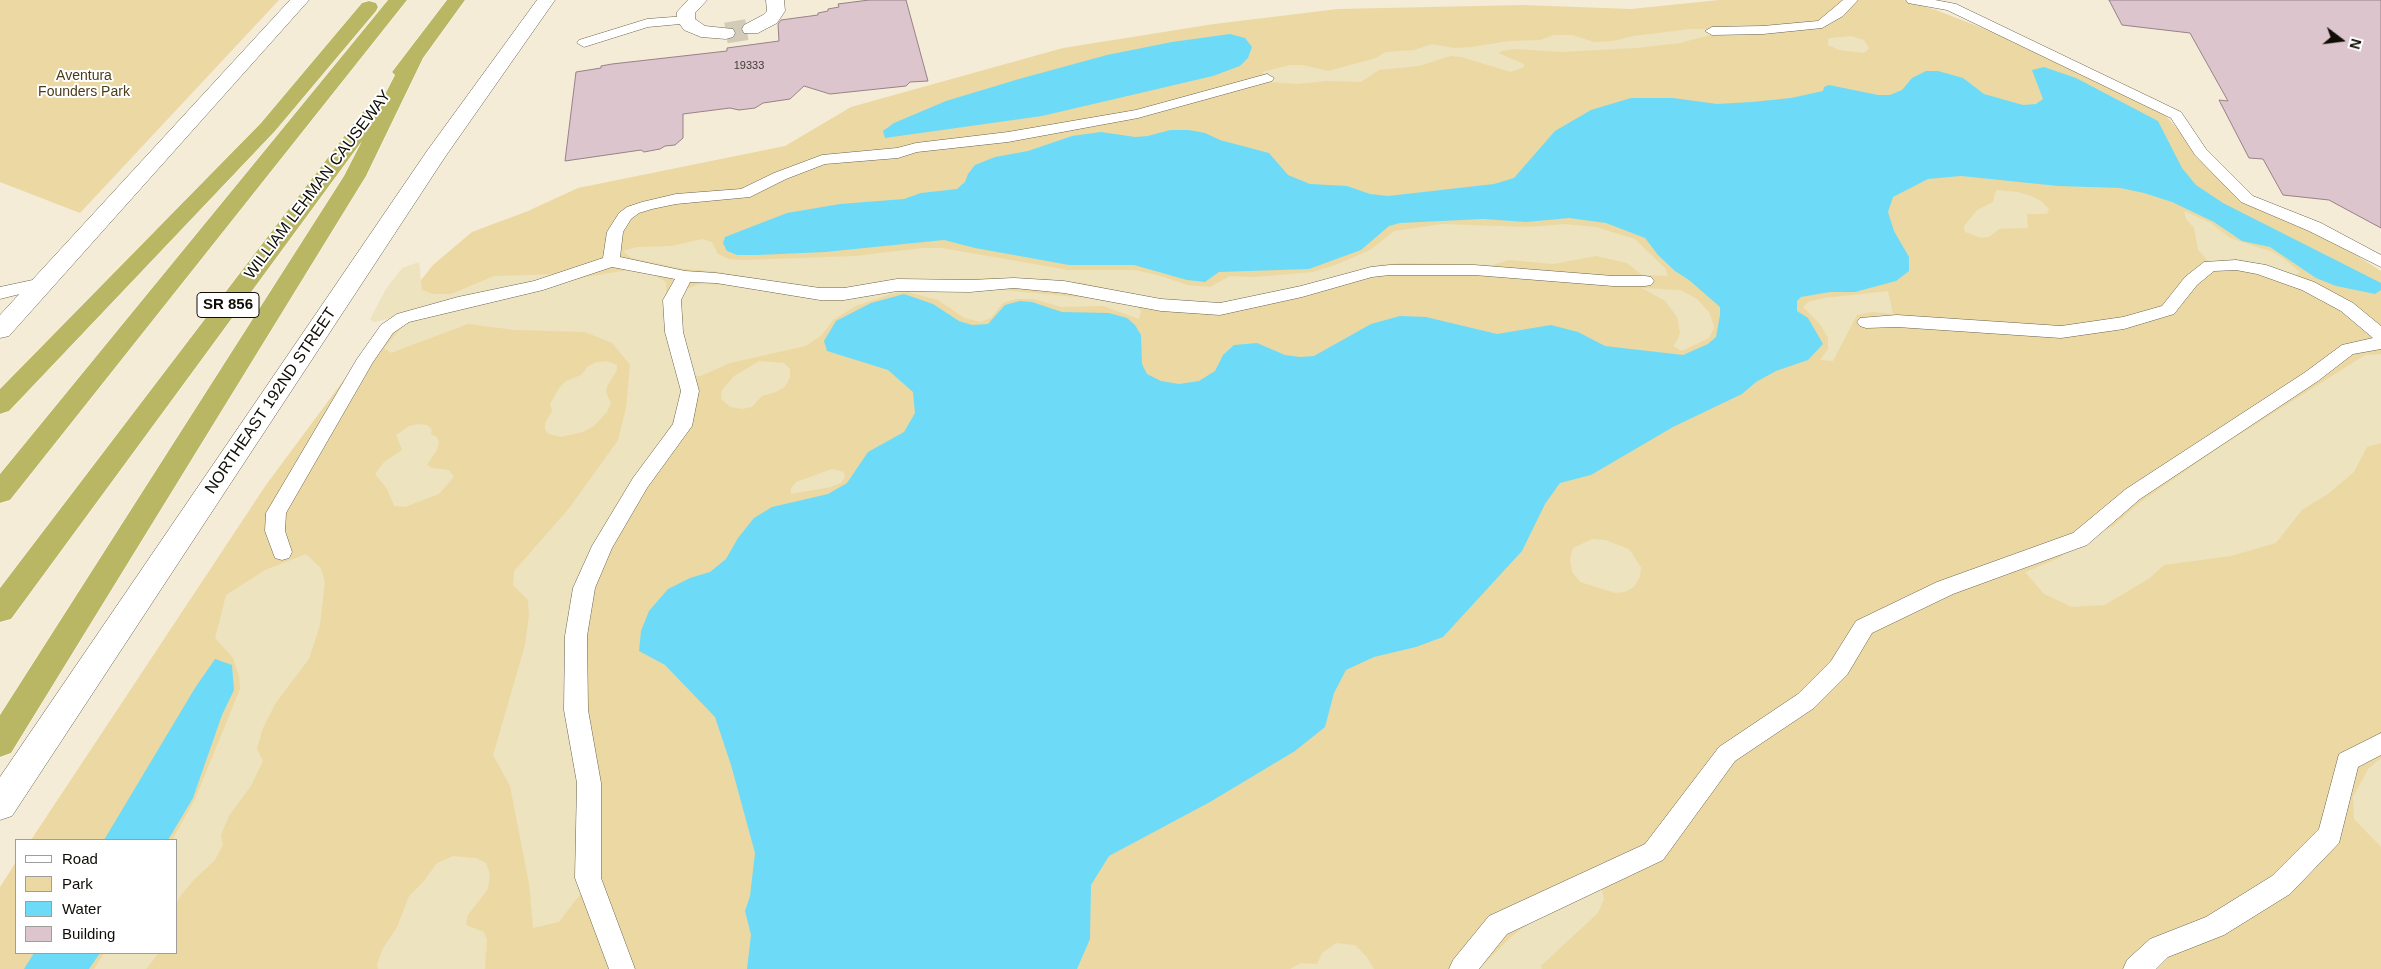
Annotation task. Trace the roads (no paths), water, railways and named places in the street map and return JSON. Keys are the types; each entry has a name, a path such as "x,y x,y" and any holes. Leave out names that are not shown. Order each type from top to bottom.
{"highway":[{"path":"0,405 268,127 375,0"},
{"path":"0,493 398,0"},
{"name":"WILLIAM LEHMAN CAUSEWAY","path":"0,610 456,0"},
{"path":"0,743 355,176 413,58"}],"street":[{"path":"0,330 300,0"},
{"name":"NORTHEAST 192ND STREET","path":"0,805 435,156 546,0"},
{"path":"698,0 686,12 686,20 691,26 700,31 726,33"},
{"path":"751,29 770,19 776,11 775,0"}],"lane":[{"path":"1712,31 1772,30 1822,24 1838,13 1851,0"},
{"path":"1913,0 1951,6 2176,115 2200,152 2247,199 2315,226 2381,262"},
{"path":"584,43 647,24 686,20"},
{"path":"611,261 615,232 625,216 633,210 648,205 676,200 744,194 780,176 822,160 898,153 916,148 1008,137 1138,114 1267,78"},
{"path":"282,552 275,530 276,513 366,359 387,329 403,318 458,303 537,286 611,261 685,276 716,278 820,294 844,294 897,285 970,286 1014,283 1064,287 1161,305 1220,309 1302,291 1371,272 1390,270 1474,270 1613,282 1645,281"},
{"path":"1866,322 1897,321 2061,332 2124,323 2168,310 2191,281 2210,266 2236,265 2260,268 2308,286 2347,308 2381,336"},
{"path":"622,969 588,878 589,783 576,710 576,636 584,588 602,546 640,483 682,426 690,391 680,360 674,332 672,300 685,276"},
{"path":"0,293 42,283"},
{"path":"1462,969 1498,925 1654,852 1728,754 1806,702 1839,668 1864,627 1945,588 2080,540 2133,494 2311,377 2348,349 2381,343"},
{"path":"2136,969 2159,948 2215,926 2281,885 2330,835 2347,761 2381,743"}],"water":[{"path":"1230,34 1245,38 1252,47 1248,58 1240,66 1213,76 1042,116 885,138 883,131 894,123 946,101 1107,55 1172,42"},
{"path":"2044,67 2076,78 2158,121 2182,168 2196,185 2223,203 2381,283 2381,290 2375,294 2336,286 2316,278 2270,247 2242,241 2214,222 2172,202 2144,193 2120,188 2058,186 1961,176 1928,179 1893,197 1888,212 1894,231 1909,257 1909,271 1896,281 1855,292 1830,292 1801,297 1797,301 1797,311 1808,318 1823,344 1808,360 1776,371 1756,382 1742,394 1673,427 1591,475 1560,483 1545,504 1522,551 1443,637 1416,647 1374,657 1346,670 1334,693 1325,727 1295,751 1210,802 1109,856 1091,885 1090,939 1077,969 747,969 751,935 745,911 750,896 755,853 731,765 715,717 665,665 639,651 641,631 649,611 668,589 690,578 710,572 726,559 738,538 754,518 772,507 828,494 847,483 868,452 904,432 915,413 913,392 888,370 827,351 824,341 836,321 871,303 904,294 933,304 959,321 972,325 988,324 1005,305 1020,301 1032,302 1062,312 1109,313 1127,318 1135,325 1141,335 1142,364 1147,374 1161,381 1179,384 1199,381 1215,371 1223,355 1234,345 1257,343 1285,355 1314,356 1371,324 1400,316 1426,317 1497,334 1551,325 1578,332 1605,346 1683,355 1708,344 1716,337 1720,307 1689,280 1675,271 1658,255 1645,238 1606,223 1569,218 1526,222 1483,219 1400,223 1389,226 1361,250 1309,269 1219,272 1205,282 1187,280 1134,265 1069,265 975,248 944,240 825,252 737,255 727,251 723,243 725,237 787,213 840,204 904,199 921,193 957,189 965,182 975,165 995,157 1028,151 1072,136 1101,132 1135,137 1148,136 1170,130 1189,130 1205,133 1220,140 1269,153 1288,175 1310,184 1347,186 1370,194 1388,196 1494,184 1514,178 1555,131 1591,110 1631,98 1673,98 1717,104 1752,102 1791,98 1823,91 1824,87 1829,85 1878,95 1890,95 1902,90 1912,78 1926,71 1938,71 1963,78 1984,94 2023,105 2036,104 2043,99 2032,70"},
{"path":"215,659 232,665 234,690 222,715 193,798 169,839 105,839 195,688"},
{"path":"33,954 99,954 89,969 24,969"}],"tunnel":[{"path":"726,33 751,29"}],"park label":[{"name":"Aventura Founders Park","path":"84,84"}]}
